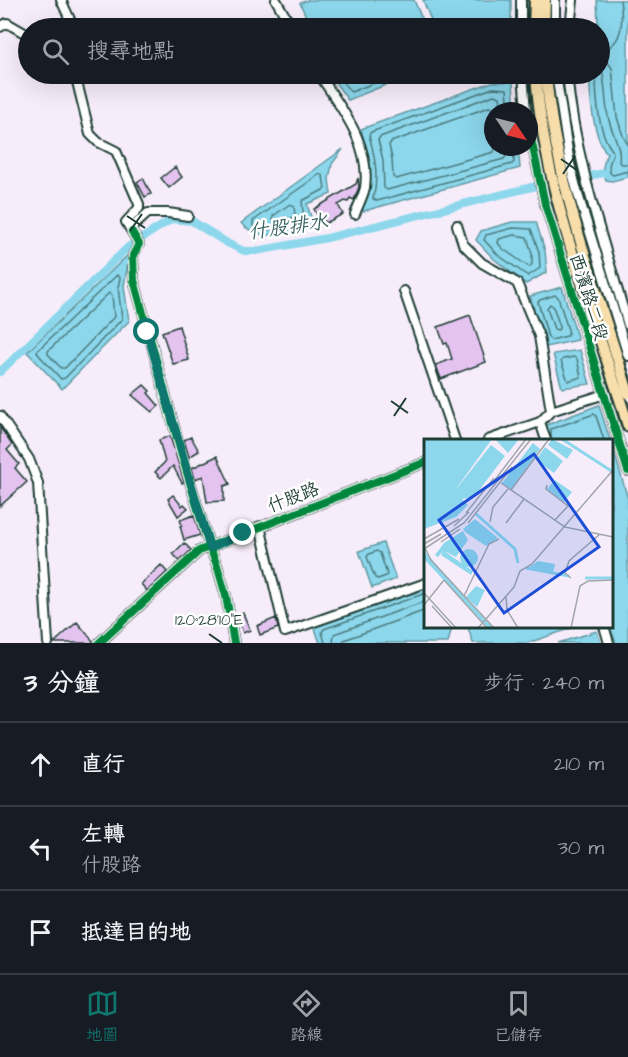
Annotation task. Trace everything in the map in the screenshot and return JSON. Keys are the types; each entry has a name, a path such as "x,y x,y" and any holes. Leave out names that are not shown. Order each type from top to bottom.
{"highway":[{"path":"534,18 535,0"},
{"path":"544,18 545,0"},
{"path":"537,84 538,105 561,168"},
{"path":"547,84 567,195 618,377 622,406 628,426"},
{"path":"618,377 628,393"}],"street":[{"path":"61,0 69,18"},
{"path":"276,0 286,18"},
{"path":"521,0 521,18"},
{"path":"555,0 555,18"},
{"path":"571,18 573,0"},
{"path":"0,27 7,23 18,29"},
{"path":"78,84 90,134 98,142 116,151 139,204 139,208 126,222 139,244 133,255 134,280 178,441 217,565 234,643"},
{"path":"325,84 363,150 364,189 355,214"},
{"path":"524,84 525,102"},
{"name":"西濱路二段","path":"557,84 561,168 567,195 628,356"},
{"path":"569,84 581,161 628,325"},
{"name":"西濱路二段","path":"534,156 545,204 628,471"},
{"path":"131,231 148,213 188,216"},
{"path":"456,225 463,244 482,263 517,283 538,336 551,411"},
{"path":"404,291 453,439"},
{"path":"493,439 540,422 551,411 628,387"},
{"path":"0,416 29,459 38,483 48,643"},
{"path":"540,422 545,439"},
{"name":"什股路","path":"99,643 199,551 424,463"},
{"path":"260,526 285,632 424,584"},
{"path":"604,628 609,643"}],"water":[{"path":"308,0 414,0 422,18 307,18 300,3"},
{"path":"423,0 511,0 511,18 430,18"},
{"path":"597,0 628,0 628,177 612,181 606,180 603,172 607,153 598,137 590,92 590,84 610,84 610,18 598,18"},
{"path":"336,84 388,84 348,100"},
{"path":"486,84 513,84 514,102 484,102 484,156 519,156 520,168 360,212 370,190 370,161 361,129"},
{"path":"343,149 332,164 329,179 331,194 307,204 314,227 266,235 249,230 241,223"},
{"path":"512,222 536,222 545,251 547,272 526,284 494,259 476,240 481,231"},
{"path":"130,253 124,286 129,321 62,389 27,352"},
{"path":"562,287 578,340 545,347 530,296"},
{"path":"580,350 590,384 562,388 553,354"},
{"path":"599,405 610,439 546,439 541,427"},
{"path":"613,448 628,499 628,643 616,643 610,628 613,628"},
{"path":"383,543 396,579 372,588 359,551"},
{"path":"424,587 424,628 452,628 448,643 320,643 314,626"},
{"path":"468,628 572,628 528,643 473,643"},
{"path":"597,631 601,643 558,643"}],"building":[{"path":"175,167 182,177 169,188 161,178"},
{"path":"143,178 151,194 145,197 137,182"},
{"path":"358,178 359,187 354,200 350,198 348,202 345,201 338,205 343,214 326,223 314,209 356,184"},
{"path":"470,315 486,362 441,379 436,365 452,359 447,343 444,344 438,327"},
{"path":"179,326 189,360 173,364 162,332"},
{"path":"144,385 159,406 152,412 132,395"},
{"path":"0,427 12,445 7,450 19,464 15,468 27,482 0,506"},
{"path":"170,436 184,482 182,483 173,466 161,478 155,472 165,462 159,440"},
{"path":"191,437 199,451 189,457 184,440"},
{"path":"217,456 230,484 224,486 224,501 207,502 203,476 195,479 192,468"},
{"path":"173,495 182,506 184,504 188,508 178,516 168,499"},
{"path":"194,515 200,535 184,540 180,520"},
{"path":"184,543 191,550 180,561 173,554"},
{"path":"161,565 167,572 147,591 141,584"},
{"path":"243,613 250,630 243,633 237,615"},
{"path":"276,618 278,628 260,635 257,626"},
{"path":"77,622 93,643 54,643"}],"waterway":[{"name":"什股排水","path":"0,372 128,247 172,219 192,221 244,251 256,251 327,238 532,187 604,173"}],"cycle path":[{"path":"535,156 545,204 628,471"},
{"path":"132,232 139,244 133,255 134,280 181,452 226,596 234,643"},
{"path":"99,643 199,551 424,463"}],"route":[{"path":"147,332 210,548 243,533"}]}
